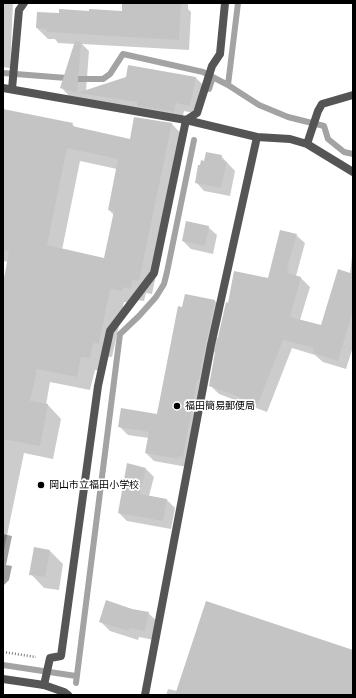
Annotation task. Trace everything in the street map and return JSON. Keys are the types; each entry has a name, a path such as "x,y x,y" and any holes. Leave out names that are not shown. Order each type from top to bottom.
{"street":[{"path":"12,85 19,10 24,3"},
{"path":"45,681 50,661 61,656 98,386 110,331 154,273 186,120 197,113 212,66 220,54 225,3"},
{"path":"3,88 12,85 186,120 257,137 290,139 307,144 353,172"},
{"path":"307,144 322,104 353,95"},
{"path":"145,695 211,345 257,137"},
{"path":"3,679 45,681 68,695"}],"path":[{"path":"3,652 50,661"}],"shaded area":[{"path":"3,534 12,536 6,565 12,566 9,580 3,586"}],"building":[{"path":"122,3 181,3 179,40 47,32 47,29 36,28 37,12 59,13 59,9 122,11"},
{"path":"75,41 81,42 77,93 60,88"},
{"path":"128,65 196,77 190,106 176,103 174,112 137,106 137,102 77,93 126,77"},
{"path":"3,109 73,123 72,126 130,139 134,117 172,123 139,281 132,280 131,289 123,287 122,291 110,289 99,344 93,343 90,358 81,357 77,377 37,369 30,401 48,404 40,446 3,439 3,283 9,252 3,250","holes":["67,148 118,159 108,210 114,211 104,258 47,245"]},
{"path":"206,152 222,155 221,160 227,162 221,188 195,183 198,165 200,165 201,160 204,161"},
{"path":"186,221 209,226 205,246 182,241"},
{"path":"280,230 297,234 287,268 289,268 288,273 301,277 290,317 321,325 338,269 353,274 353,310 338,361 313,353 314,348 283,340 258,404 209,386 216,346 226,302 228,303 234,271 268,278"},
{"path":"185,294 215,300 198,382 197,381 183,457 179,456 179,459 145,453 149,432 118,427 121,408 157,414 178,306 182,307"},
{"path":"127,463 146,468 140,494 167,499 163,521 118,513"},
{"path":"34,547 50,550 45,577 29,575"},
{"path":"106,600 132,609 149,612 145,631 130,628 129,631 99,622"},
{"path":"206,601 353,650 353,695 175,695"}],"waterway":[{"path":"228,85 238,3"},
{"path":"3,73 79,79 103,79 110,74 123,54 203,72 228,85 259,105 288,117 324,126 328,139 344,152 353,154"},
{"path":"209,89 213,77"},
{"path":"76,683 120,334 156,297 164,284 194,140"},
{"path":"3,665 76,676"}],"place":[{"name":"福田簡易郵便局","path":"177,406"},
{"name":"岡山市立福田小学校","path":"41,485"}]}
